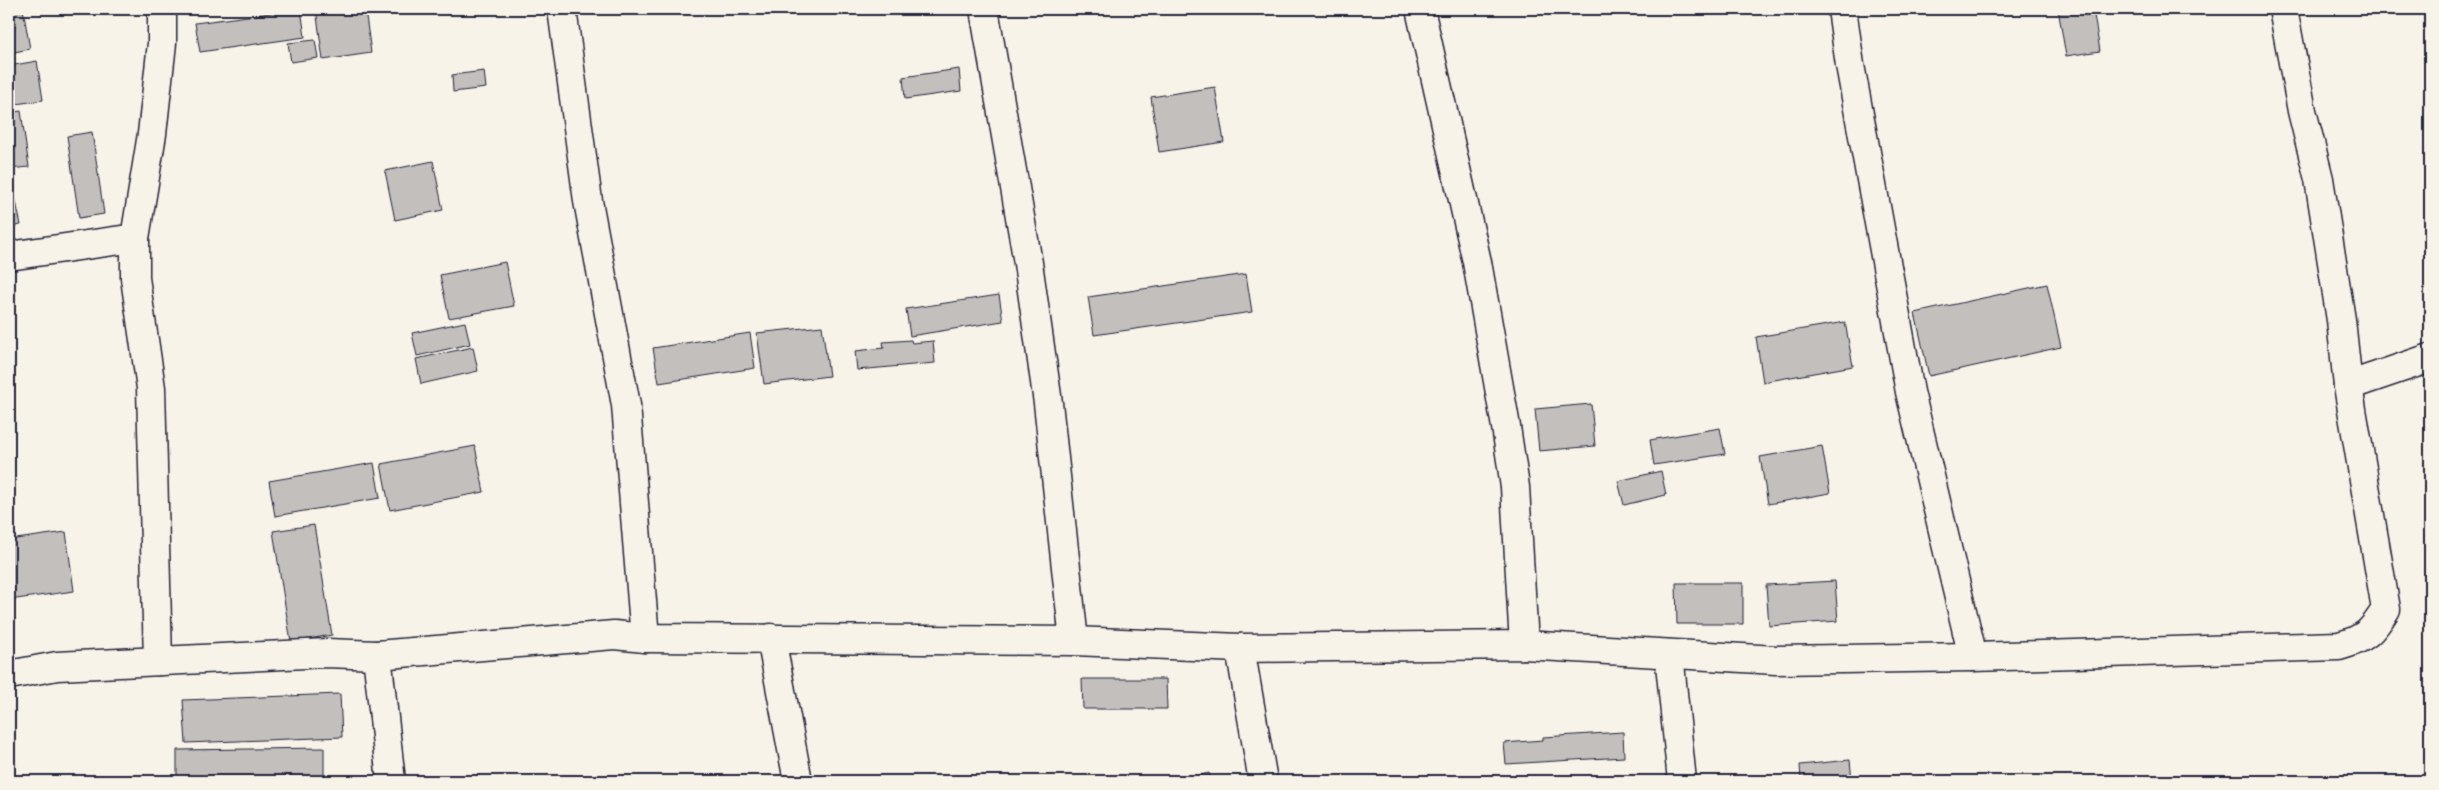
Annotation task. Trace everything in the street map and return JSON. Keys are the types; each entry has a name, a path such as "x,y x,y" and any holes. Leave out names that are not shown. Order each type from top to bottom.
{"street":[{"path":"158,661 151,388 135,278 135,238 153,125 162,43 162,9"},
{"path":"562,9 588,201 626,405 645,638"},
{"path":"984,9 1028,263 1048,403 1074,641"},
{"path":"1420,9 1476,262 1506,427 1515,487 1524,645"},
{"path":"1842,9 1850,66 1910,392 1973,657"},
{"path":"9,674 57,666 327,653 377,655 614,635 645,638 1074,641 1240,648 1524,645 1776,660 1973,657 2339,646 2358,641 2376,625 2386,609 2348,386 2341,320 2319,179 2302,111 2283,9"},
{"path":"9,256 135,238"},
{"path":"2348,386 2430,358"},
{"path":"771,638 798,781"},
{"path":"1240,648 1263,781"},
{"path":"1669,654 1682,781"},
{"path":"377,655 391,781"}],"building":[{"path":"9,9 23,9 30,49 9,53"},
{"path":"301,9 305,37 200,52 195,23"},
{"path":"316,9 365,9 371,53 323,60"},
{"path":"1632,9 1664,9 1633,14"},
{"path":"2058,9 2093,9 2100,51 2066,56"},
{"path":"315,40 318,58 291,62 288,43"},
{"path":"37,61 43,100 9,105 9,66"},
{"path":"959,69 961,91 905,99 903,77"},
{"path":"484,71 486,88 453,92 452,75"},
{"path":"1215,87 1224,142 1159,152 1151,97"},
{"path":"21,111 29,167 9,169 9,113"},
{"path":"92,132 104,214 79,218 67,136"},
{"path":"433,161 443,210 395,220 385,171"},
{"path":"9,169 21,225 9,227"},
{"path":"505,262 514,306 449,318 440,275"},
{"path":"1246,274 1252,312 1094,335 1088,297"},
{"path":"2047,284 2061,347 1929,376 1915,313"},
{"path":"999,295 1003,321 910,336 906,309"},
{"path":"465,322 470,344 417,356 412,333"},
{"path":"1845,322 1853,366 1763,382 1756,337"},
{"path":"822,326 829,376 764,384 757,333"},
{"path":"750,333 755,368 659,383 653,348"},
{"path":"911,340 912,343 933,341 935,363 857,370 855,351 884,348 883,342"},
{"path":"473,347 478,371 421,384 416,359"},
{"path":"1591,404 1595,446 1539,451 1535,409"},
{"path":"1720,428 1725,454 1654,465 1650,440"},
{"path":"475,446 484,492 390,510 381,464"},
{"path":"1822,446 1830,493 1768,504 1760,457"},
{"path":"374,463 380,498 275,516 269,481"},
{"path":"1661,471 1666,495 1624,505 1618,481"},
{"path":"314,525 332,635 291,642 273,531"},
{"path":"66,532 74,591 9,600 9,540"},
{"path":"1835,581 1838,621 1769,626 1766,585"},
{"path":"1676,583 1743,583 1743,624 1677,624"},
{"path":"1082,679 1166,679 1167,709 1083,709"},
{"path":"340,694 342,737 186,743 183,700"},
{"path":"1623,732 1624,757 1506,764 1504,743 1543,740 1543,737"},
{"path":"324,748 324,781 177,781 177,750"},
{"path":"1850,760 1852,781 1801,781 1800,765"},
{"path":"1209,773 1212,781 1177,781"}]}
